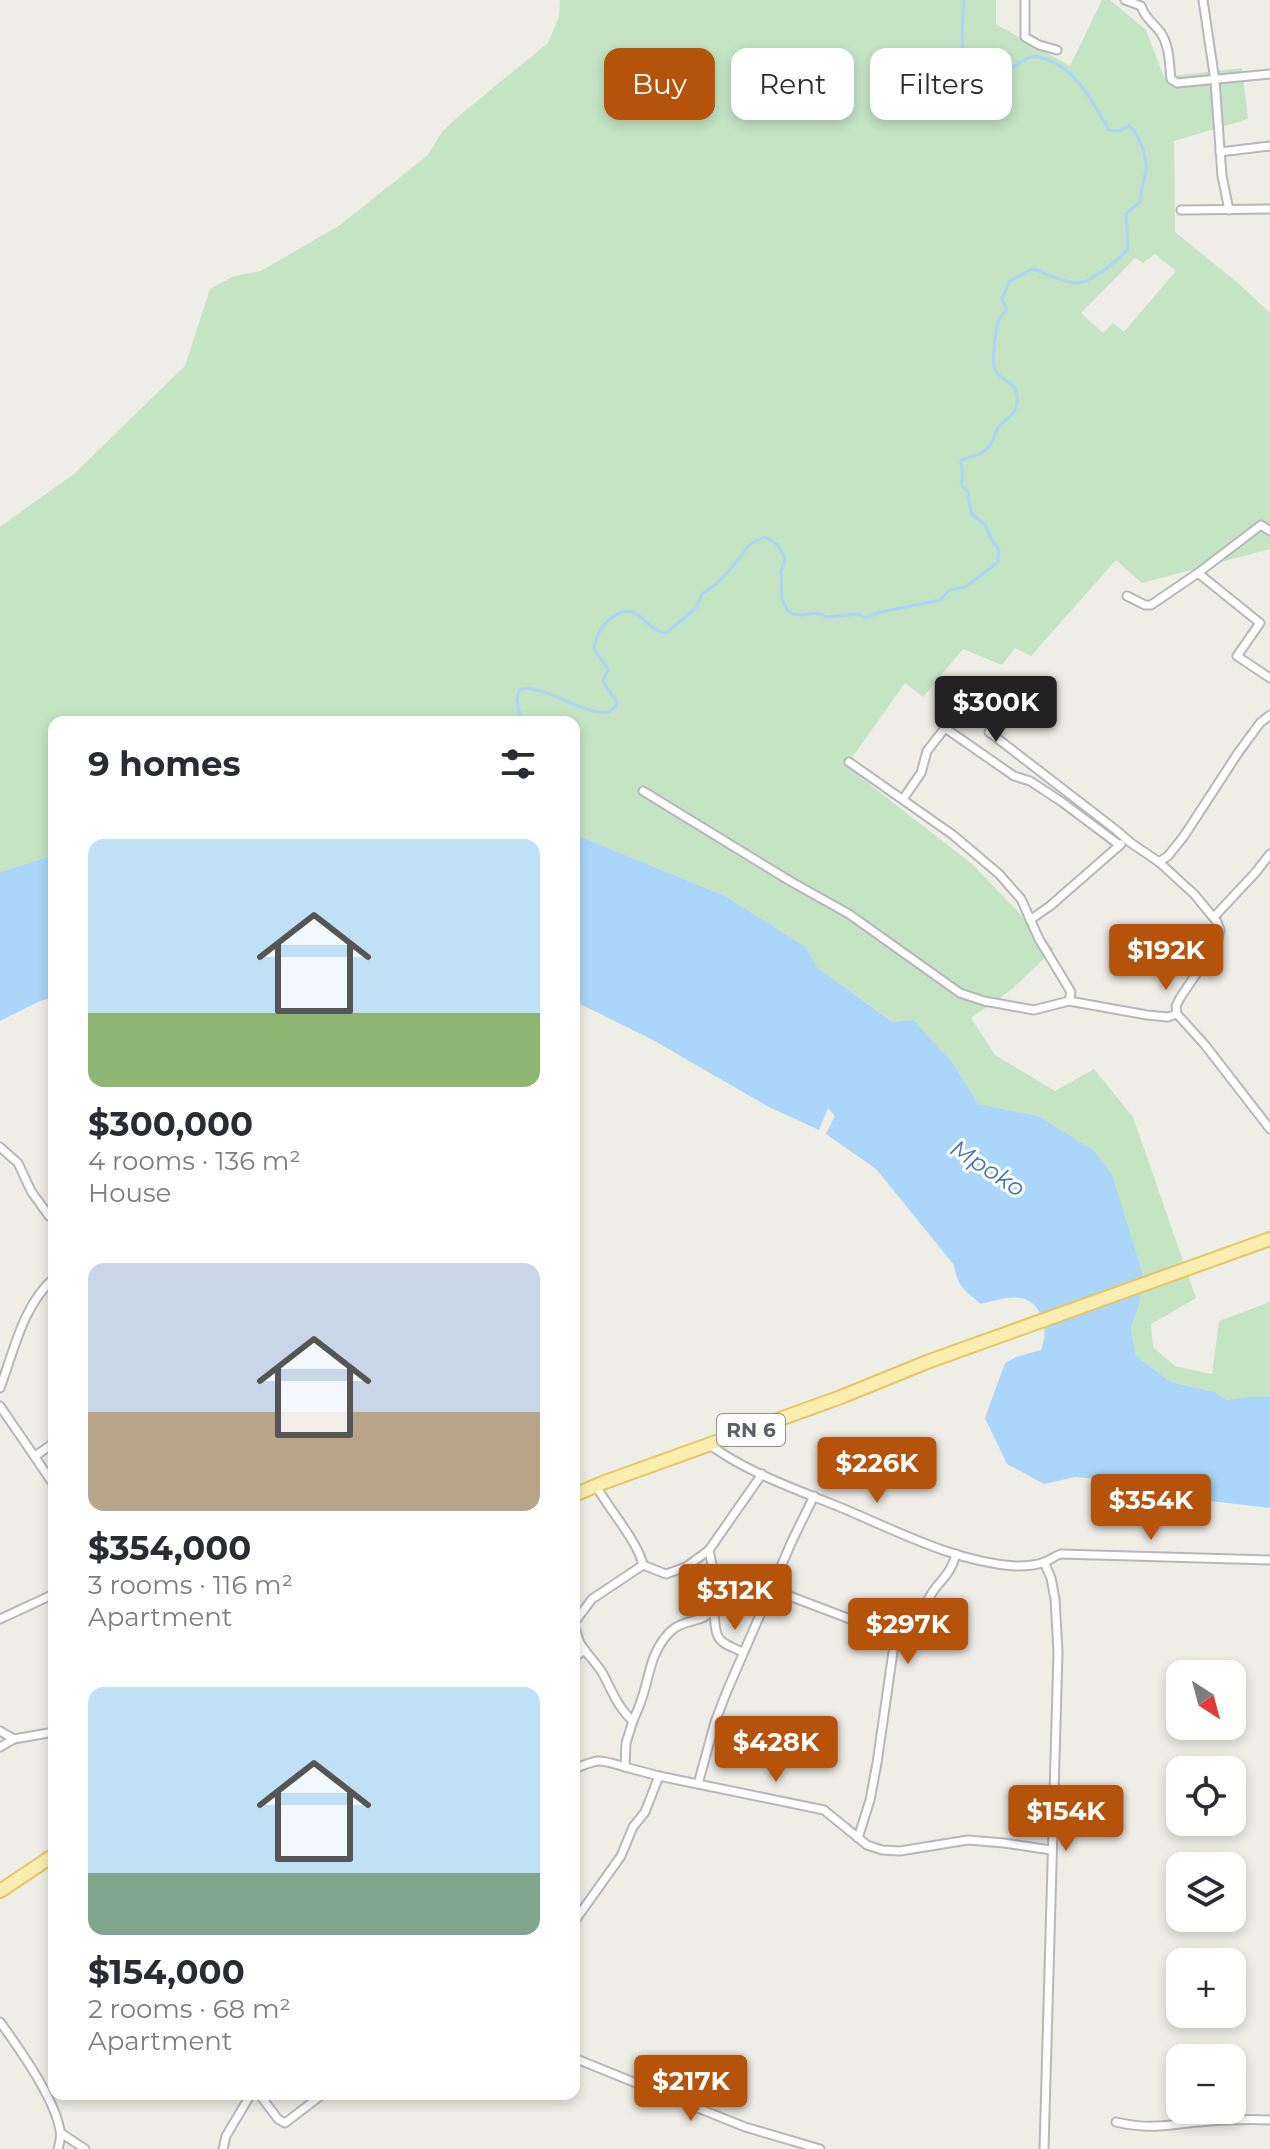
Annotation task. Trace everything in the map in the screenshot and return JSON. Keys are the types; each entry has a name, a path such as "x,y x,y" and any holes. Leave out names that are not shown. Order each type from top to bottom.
{"main road":[{"name":"RN 6","path":"580,1493 927,1362 1270,1239"},
{"path":"0,1891 48,1859"}],"street":[{"path":"1025,0 1025,37 1057,50"},
{"path":"1125,0 1140,3 1145,18 1163,35 1169,50 1171,79 1177,83 1270,74"},
{"path":"1203,0 1229,210"},
{"path":"1220,152 1270,146"},
{"path":"1181,210 1270,209"},
{"path":"1127,596 1151,605 1261,525 1270,531"},
{"path":"1198,573 1260,623 1237,656 1270,678"},
{"path":"1159,862 1184,836 1238,753 1260,723 1270,715"},
{"path":"903,799 921,773 927,751 945,728 1014,776 1030,781 1062,802 1118,844"},
{"path":"989,732 1159,862 1214,917 1220,930 1217,943 1180,998 1176,1006 1177,1014 1270,1129"},
{"path":"849,762 980,856 999,874 1021,899 1039,939 1071,992 1069,1001"},
{"path":"643,791 849,914 960,993 1013,1008 1034,1010 1069,1001 1147,1015 1168,1017 1177,1014"},
{"path":"1030,920 1050,906 1118,844 1131,843"},
{"path":"1214,917 1270,854"},
{"path":"0,1147 18,1163 31,1191 48,1215"},
{"path":"0,1388 21,1329 38,1297 48,1287"},
{"path":"0,1406 48,1476"},
{"path":"710,1445 762,1474 956,1554 1017,1566 1044,1562 1061,1554 1270,1560"},
{"path":"35,1456 48,1447"},
{"path":"643,1565 666,1574 686,1567 709,1550 762,1474"},
{"path":"596,1486 641,1554 643,1565"},
{"path":"698,1784 715,1722 743,1652 814,1496"},
{"path":"709,1550 717,1599 715,1636 721,1643 743,1652"},
{"path":"895,1638 915,1624 934,1590 945,1580 956,1554"},
{"path":"1044,1562 1055,1599 1058,1652 1044,2149"},
{"path":"580,1616 592,1599 643,1565"},
{"path":"771,1589 895,1638"},
{"path":"0,1619 48,1597"},
{"path":"625,1767 626,1743 643,1697 651,1662 669,1633 678,1625 705,1618 714,1611"},
{"path":"858,1838 875,1776 895,1638"},
{"path":"580,1643 592,1656 625,1714 633,1721"},
{"path":"580,1653 585,1650"},
{"path":"0,1731 14,1739"},
{"path":"0,1747 14,1739 48,1733"},
{"path":"580,1767 602,1760 659,1776 824,1810 867,1845 882,1850 900,1851 968,1840 1051,1850"},
{"path":"580,1914 621,1856 633,1827 645,1812 659,1776"},
{"path":"0,2022 48,2096"},
{"path":"580,2060 745,2127 820,2149"},
{"path":"50,2100 61,2133 58,2149"},
{"path":"223,2149 226,2136 247,2100"},
{"path":"264,2100 285,2123 315,2100"},
{"path":"1116,2122 1137,2127 1164,2127 1198,2122 1270,2120"},
{"path":"61,2133 85,2149"}],"green space":[{"path":"560,0 996,0 996,24 1070,66 1102,0 1110,0 1146,30 1164,77 1242,68 1248,119 1174,141 1175,232 1270,313 1270,549 1142,583 1116,560 1031,656 1015,648 1002,665 963,649 923,697 905,683 846,766 972,864 1054,949 1011,990 971,1018 995,1055 1055,1091 1094,1069 1133,1117 1196,1298 1151,1324 1153,1347 1175,1366 1212,1374 1219,1321 1270,1302 1270,1397 1226,1400 1215,1392 1171,1382 1136,1356 1131,1328 1139,1305 1121,1205 1112,1174 1038,1116 978,1104 953,1063 913,1021 894,1022 818,968 806,947 725,896 580,836 580,716 48,716 48,857 0,872 0,527 75,473 185,366 210,289 234,276 261,271 340,225 428,155 442,132 548,43 559,17","holes":["1155,254 1176,271 1124,332 1113,323 1103,333 1081,313 1135,258 1143,263"]}],"water":[{"name":"Mpoko","path":"580,836 725,896 806,947 818,968 893,1022 913,1020 953,1063 978,1104 1038,1116 1094,1151 1112,1174 1143,1275 1139,1305 1131,1328 1136,1356 1171,1382 1215,1392 1226,1400 1270,1397 1270,1508 1184,1498 1129,1487 1118,1481 1075,1477 1044,1484 1007,1464 985,1418 1005,1363 1041,1350 1044,1338 1042,1319 1032,1303 1017,1298 981,1304 966,1291 957,1278 954,1265 876,1169 826,1134 835,1116 828,1108 819,1130 767,1106 653,1040 580,1004"},
{"path":"48,857 48,999 0,1021 0,872"}],"waterway":[{"path":"520,716 519,690 530,689 588,710 611,711 617,703 603,681 608,669 594,649 597,636 606,623 627,611 666,633 696,608 702,594 729,571 750,544 765,537 778,545 785,559 781,571 782,599 787,610 801,615 818,613 827,617 859,614 865,618 940,600 949,590 965,587 998,562 999,550 986,526 971,513 968,492 961,485 961,460 986,450 995,432 1016,408 1017,393 994,368 998,323 1007,309 1002,299 1010,281 1032,269 1075,283 1088,280 1123,254 1128,249 1126,214 1140,202 1146,164 1142,146 1133,130 1129,126 1120,131 1109,130 1081,85 1062,67 1034,57 1010,69 995,71 967,58 962,44 964,0"}]}
